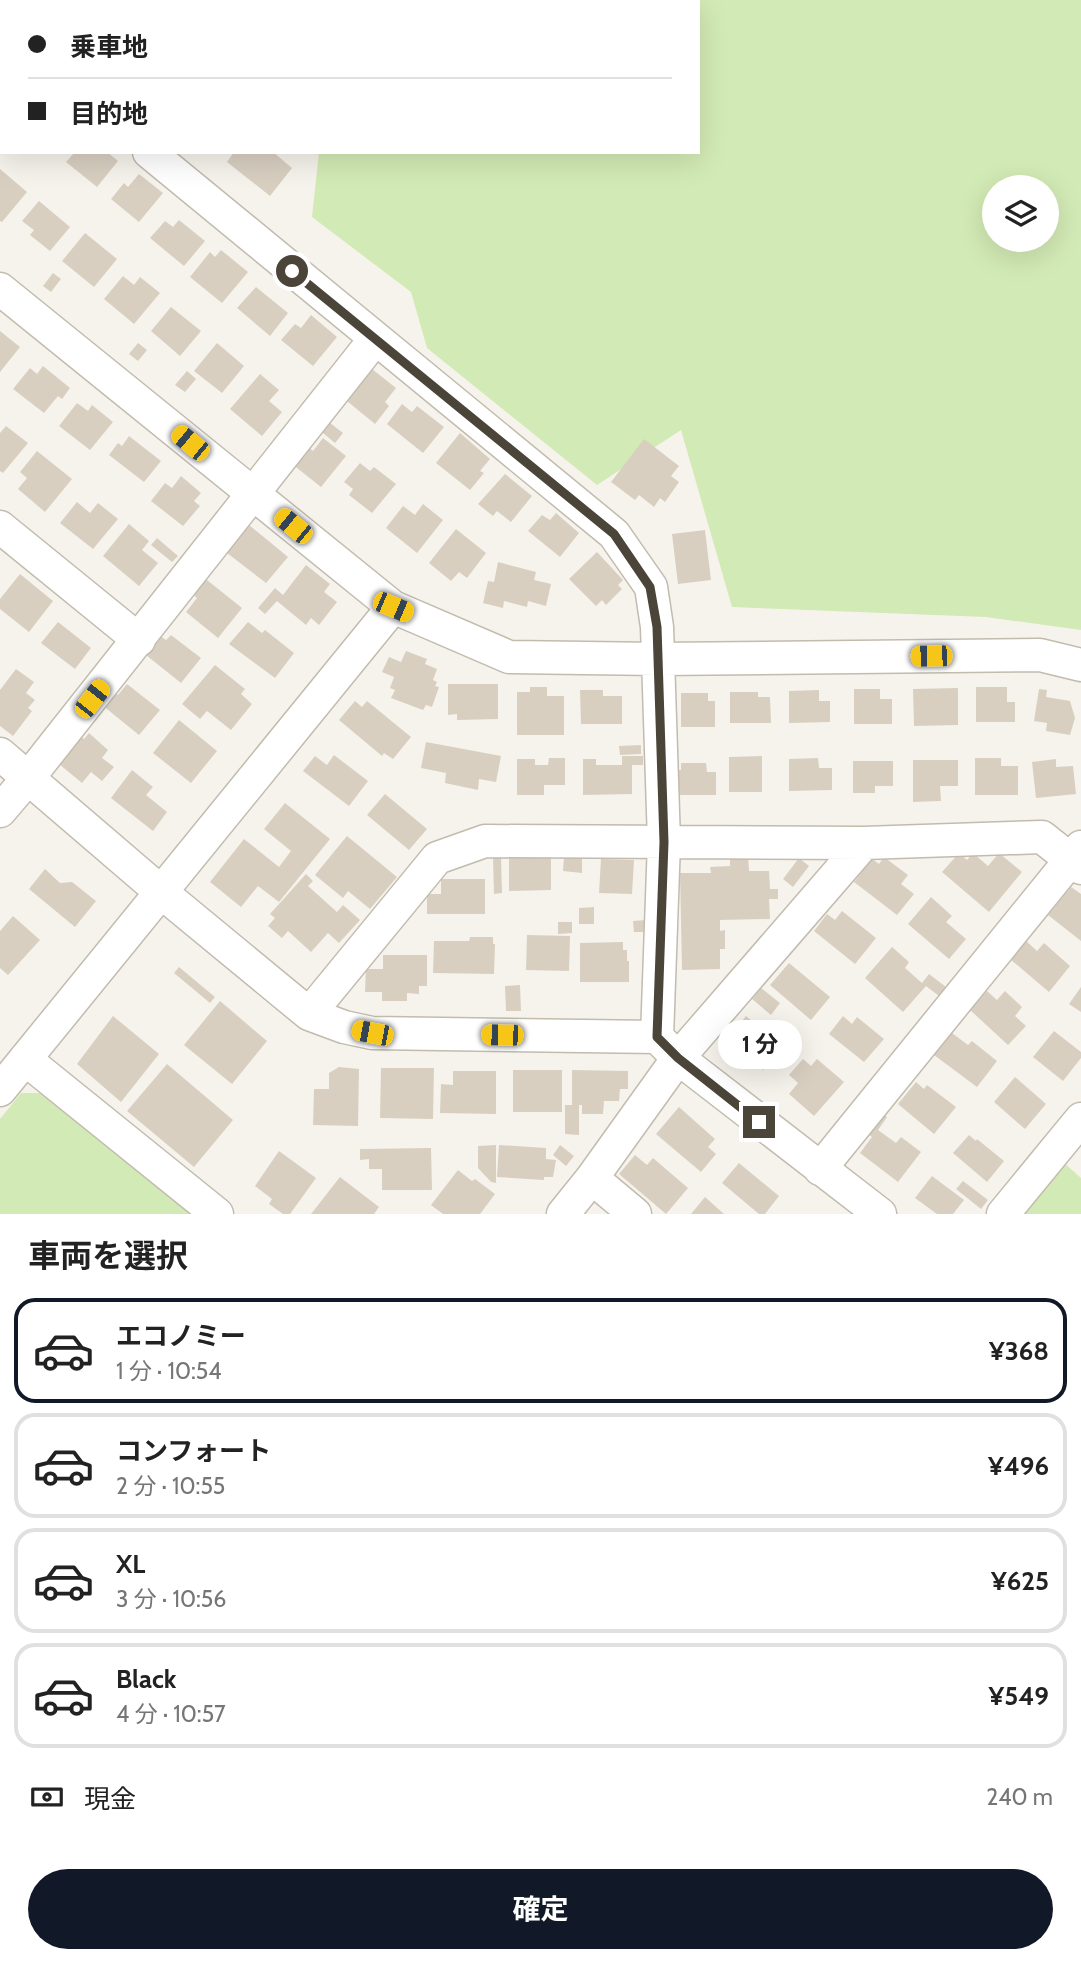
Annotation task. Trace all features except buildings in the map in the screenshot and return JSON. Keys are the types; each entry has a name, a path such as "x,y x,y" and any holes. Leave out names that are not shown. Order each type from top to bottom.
{"street":[{"path":"151,154 614,534 650,587 659,659 667,1048"},
{"path":"0,289 393,607 509,657 659,659 1040,655 1081,665"},
{"path":"0,811 139,640 374,339"},
{"path":"0,527 139,640"},
{"path":"0,1090 393,607"},
{"path":"0,754 309,1014 344,1027 372,1033 667,1048 880,1214"},
{"path":"309,1014 437,858 485,841 864,843 1042,837 1078,858 820,1169"},
{"path":"563,1214 592,1178 667,1048 864,843"},
{"path":"25,1059 217,1214"},
{"path":"1003,1214 1081,1119"},
{"path":"592,1178 635,1214"}],"green space":[{"path":"700,0 1081,0 1081,630 986,617 732,607 681,430 597,485 427,348 411,292 312,217 319,154 700,154"},
{"path":"21,1093 44,1093 192,1214 0,1214 0,1119"},
{"path":"1063,1162 1081,1178 1081,1214 1018,1214"}],"route":[{"path":"292,271 614,534 650,587 659,659 664,842 657,1037 678,1058 759,1122"}]}
